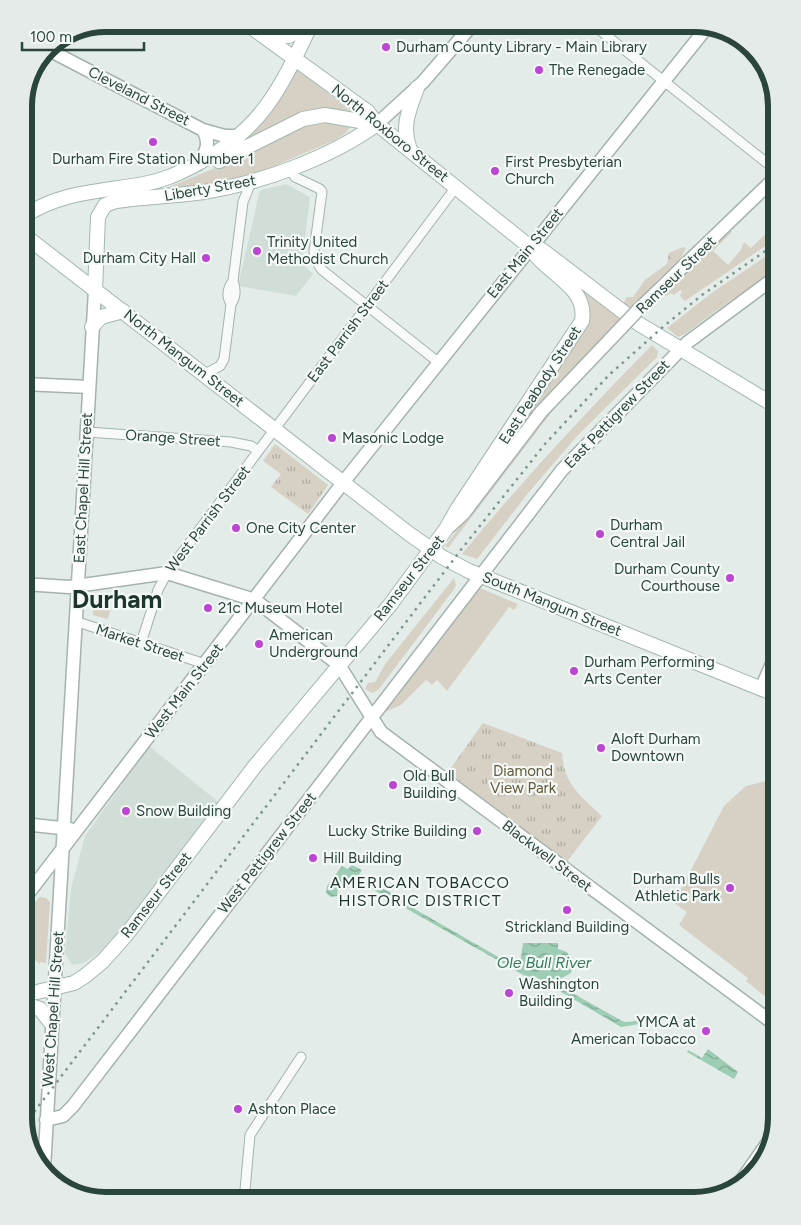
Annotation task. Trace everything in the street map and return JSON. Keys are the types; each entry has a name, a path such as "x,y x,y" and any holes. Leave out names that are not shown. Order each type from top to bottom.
{"main road":[{"name":"North Roxboro Street","path":"258,32 368,112 377,124 530,247"},
{"path":"265,37 289,36 295,32"},
{"path":"182,174 225,148 255,122 273,99 306,32"},
{"path":"410,150 405,121 408,108 417,88"},
{"path":"345,142 356,120 358,105"},
{"name":"Liberty Street","path":"33,211 70,196 101,189 143,184 196,172 303,119 325,115 377,124"},
{"name":"Liberty Street","path":"98,217 105,205 116,201 204,192 251,182 289,168 345,142 377,124"},
{"path":"70,196 81,197 90,202 98,217"},
{"name":"East Chapel Hill Street","path":"95,290 98,217"},
{"name":"North Mangum Street","path":"33,242 344,482"},
{"path":"530,247 542,250 639,324 768,403"},
{"name":"East Peabody Street","path":"446,529 582,321 582,306 576,293 536,259 530,247"},
{"path":"92,327 101,317 123,311"},
{"name":"South Mangum Street","path":"344,482 432,550 452,562 768,692"},
{"name":"Ramseur Street","path":"32,992 74,983 107,957 255,766 390,605 446,529"},
{"path":"32,1007 40,1009 51,1023"}],"street":[{"name":"Liberty Street","path":"377,124 417,88 465,33"},
{"path":"603,33 768,163"},
{"name":"East Main Street","path":"344,482 702,33"},
{"name":"Cleveland Street","path":"56,53 203,130 225,136 240,136"},
{"name":"Cleveland Street","path":"197,164 207,151 206,135 203,130"},
{"path":"289,168 295,177 320,189 322,195 314,244 318,265 326,275 438,362"},
{"path":"205,374 220,366 224,359 231,304 228,298 229,287 233,281 243,202 251,182"},
{"name":"Ramseur Street","path":"446,529 464,513 541,412 639,309 768,185"},
{"name":"East Parrish Street","path":"275,428 456,187"},
{"name":"East Pettigrew Street","path":"480,575 562,470 680,350 718,318 768,282"},
{"name":"East Chapel Hill Street","path":"63,849 95,290"},
{"path":"33,384 89,387"},
{"name":"West Parrish Street","path":"141,643 158,590 166,573 275,428"},
{"name":"Orange Street","path":"87,432 231,442 251,446 258,451"},
{"name":"West Main Street","path":"32,888 344,482"},
{"path":"33,584 78,586 166,573 255,600 339,665"},
{"name":"West Pettigrew Street","path":"46,1120 63,1116 73,1106 480,575"},
{"name":"Market Street","path":"75,621 206,664"},
{"name":"Blackwell Street","path":"339,665 381,732 768,1019"},
{"path":"761,689 768,673"},
{"path":"32,825 78,829"},
{"name":"West Chapel Hill Street","path":"44,1159 51,1023 63,849"},
{"path":"245,1192 250,1135 301,1057"}],"shaded area":[{"path":"286,184 310,197 303,264 313,274 296,296 238,286 259,194 261,190"},
{"path":"149,746 221,804 112,944 84,963 72,965 65,953 71,889 85,836"}],"green space":[{"path":"296,68 351,111 351,113 340,111 230,148"},
{"path":"318,121 351,126 346,133 335,140 249,177 219,184 161,190 215,168 291,129"},
{"path":"730,230 732,232 713,251 728,265 740,251 744,242 751,248 768,232 768,244 685,301 680,296 682,291 680,290 674,295 671,293 659,300"},
{"path":"683,247 686,248 679,262 658,279 652,289 631,311 623,304 627,297 633,297 645,280 667,264 669,253"},
{"path":"768,255 768,277 683,338 740,293 685,334 678,337 667,328 713,292"},
{"path":"543,256 622,320 512,439 588,319"},
{"path":"723,292 728,294 719,305 699,320 697,318 700,312 701,314 704,309 708,311"},
{"path":"652,345 658,351 657,357 578,435 529,492 477,559 462,554 555,447"},
{"path":"563,397 448,548 445,546 542,420"},
{"path":"275,444 328,485 308,514 271,487 281,474 263,461"},
{"path":"454,578 456,585 452,592 379,689 373,693 365,689 368,683 375,682 386,663"},
{"path":"480,588 518,604 514,610 509,607 447,691 437,680 432,685 426,680 401,705 383,713"},
{"path":"106,605 110,611 108,619 93,615 93,610"},
{"name":"Diamond View Park","path":"483,723 562,753 566,773 574,789 602,816 566,863 448,772"},
{"name":"Durham Bulls Athletic Park","path":"768,781 768,999 746,981 748,978 679,925 687,912 674,903 724,806 746,786"},
{"path":"39,897 46,898 50,902 46,963 40,962 40,964 32,958 32,906"}],"water":[{"name":"Ole Bull River","path":"352,865 362,870 359,875 405,901 404,903 516,967 521,957 523,943 558,943 558,949 567,952 574,963 571,973 558,980 558,985 624,1022 641,1021 640,1024 621,1027 534,976 527,977 370,888 338,887 337,896 331,897 326,893 327,886 342,866 348,869"},
{"path":"708,1049 738,1072 734,1079 687,1052 688,1050 702,1058"}],"railway":[{"path":"32,1115 460,551 545,444 609,375 664,326 702,295 768,249"}],"place":[{"name":"Durham County Library - Main Library","path":"386,47"},
{"name":"The Renegade","path":"539,70"},
{"name":"Durham Fire Station Number 1","path":"153,142"},
{"name":"First Presbyterian Church","path":"495,171"},
{"name":"Trinity United Methodist Church","path":"257,251"},
{"name":"Durham City Hall","path":"206,258"},
{"name":"Masonic Lodge","path":"332,438"},
{"name":"One City Center","path":"236,528"},
{"name":"Durham Central Jail","path":"600,534"},
{"name":"Durham County Courthouse","path":"730,578"},
{"name":"21c Museum Hotel","path":"208,608"},
{"name":"American Underground","path":"259,644"},
{"name":"Durham Performing Arts Center","path":"574,671"},
{"name":"Aloft Durham Downtown","path":"601,748"},
{"name":"Old Bull Building","path":"393,785"},
{"name":"Snow Building","path":"126,811"},
{"name":"Lucky Strike Building","path":"477,831"},
{"name":"Hill Building","path":"313,858"},
{"name":"Durham Bulls Athletic Park","path":"730,888"},
{"name":"Strickland Building","path":"567,910"},
{"name":"Washington Building","path":"509,993"},
{"name":"YMCA at American Tobacco","path":"706,1031"},
{"name":"Ashton Place","path":"238,1109"}],"district":[{"name":"Durham","path":"117,599"},
{"name":"AMERICAN TOBACCO HISTORIC DISTRICT","path":"420,891"}]}
